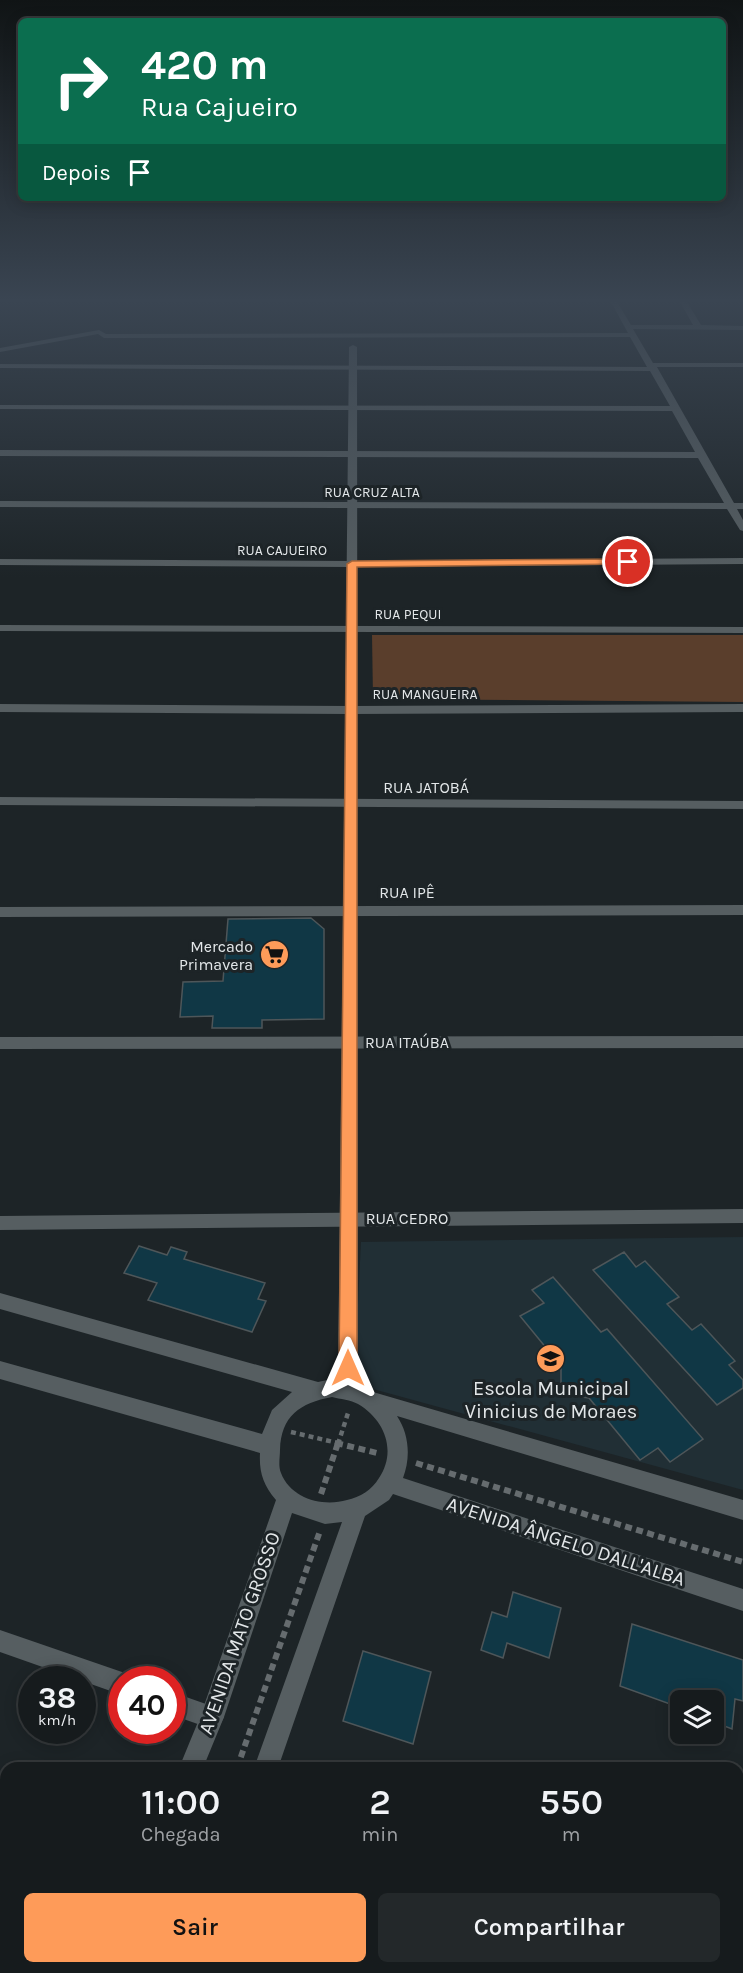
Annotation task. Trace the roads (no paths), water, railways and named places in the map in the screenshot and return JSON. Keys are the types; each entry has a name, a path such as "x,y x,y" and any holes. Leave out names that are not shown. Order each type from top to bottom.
{"street":[{"path":"353,394 349,1219 358,1393"},
{"path":"668,394 743,528"},
{"path":"0,407 353,410 677,409"},
{"path":"0,453 702,455"},
{"name":"RUA CRUZ ALTA","path":"0,504 743,506"},
{"name":"RUA CAJUEIRO","path":"0,562 352,564 743,561"},
{"name":"RUA PEQUI","path":"0,628 743,630"},
{"name":"RUA MANGUEIRA","path":"0,708 351,710 743,708"},
{"name":"RUA JATOBÁ","path":"0,801 743,804"},
{"name":"RUA IPÊ","path":"0,912 743,910"},
{"name":"RUA ITAÚBA","path":"0,1043 743,1042"},
{"name":"RUA CEDRO","path":"0,1223 743,1216"},
{"path":"0,1301 316,1390 358,1393 743,1510"},
{"path":"0,1370 270,1437"},
{"path":"316,1390 298,1398 282,1411 270,1437 270,1475 296,1503 357,1509"},
{"path":"268,1762 357,1509 381,1494 389,1483 399,1458 398,1440 393,1423 383,1409 358,1393"},
{"name":"AVENIDA ÂNGELO DALL'ALBA","path":"389,1483 743,1600"},
{"name":"AVENIDA MATO GROSSO","path":"193,1762 296,1503"},
{"path":"0,1641 108,1679"},
{"path":"186,1708 212,1717"}],"place":[{"name":"Mercado Primavera","path":"274,955"},
{"name":"Escola Municipal Vinicius de Moraes","path":"551,1358"}]}
